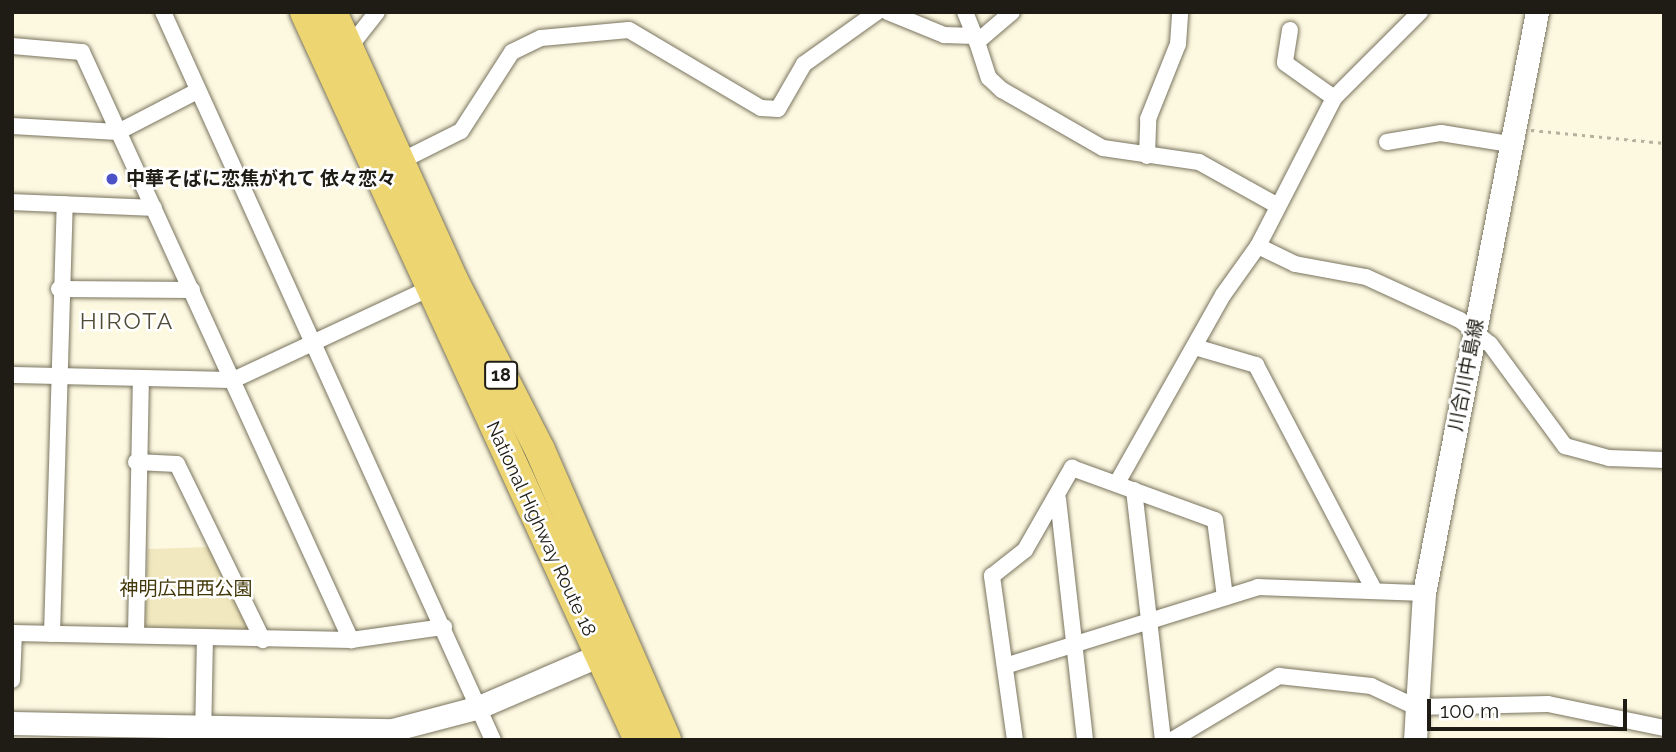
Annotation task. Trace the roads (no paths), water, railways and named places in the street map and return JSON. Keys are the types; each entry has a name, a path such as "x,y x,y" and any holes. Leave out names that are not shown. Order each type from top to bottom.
{"highway":[{"name":"National Highway Route 18","path":"304,12 428,289 610,650 666,740"},
{"name":"National Highway Route 18","path":"332,12 400,162 540,450 639,740"}],"main road":[{"name":"川合川中島線","path":"1415,740 1424,593 1537,12"},
{"path":"12,723 203,734 394,735 479,707 610,650"}],"street":[{"path":"163,12 444,626 493,740"},
{"path":"348,49 377,12"},
{"path":"400,162 461,131 512,52 541,38 629,30 761,108 778,109 804,64 877,12"},
{"path":"888,12 944,35 976,39 1013,12"},
{"path":"965,12 989,78 1002,90 1104,148 1199,162 1278,206"},
{"path":"1147,156 1148,118 1178,44 1180,12"},
{"path":"1117,483 1195,347 1258,246 1334,97 1420,12"},
{"path":"1290,30 1285,62 1334,97"},
{"path":"12,46 82,52 351,640"},
{"path":"12,126 118,132 197,91"},
{"path":"1387,142 1441,133 1512,136"},
{"path":"12,202 154,208"},
{"path":"52,634 55,376 65,204"},
{"path":"1258,246 1295,264 1366,277 1418,297 1475,332 1565,446 1609,458 1664,460"},
{"path":"59,289 192,290"},
{"path":"12,375 233,380 314,345 428,289"},
{"path":"1195,347 1256,365 1374,590"},
{"path":"136,635 136,462 141,378"},
{"path":"136,462 177,464 263,640"},
{"path":"1015,740 992,576 1025,550 1058,499 1072,468 1215,520 1225,597"},
{"path":"1134,490 1163,740"},
{"path":"1058,499 1077,643 1086,740"},
{"path":"1005,666 1258,587 1424,593"},
{"path":"12,680 13,633 136,635 205,640 351,640 444,626"},
{"path":"203,734 205,640"},
{"path":"1172,740 1279,676 1371,686 1416,707 1548,705 1664,728"}],"place":[{"name":"中華そばに恋焦がれて 依々恋々","path":"112,179"}],"district":[{"name":"HIROTA","path":"127,321"}],"park label":[{"name":"神明広田西公園","path":"186,589"}]}
